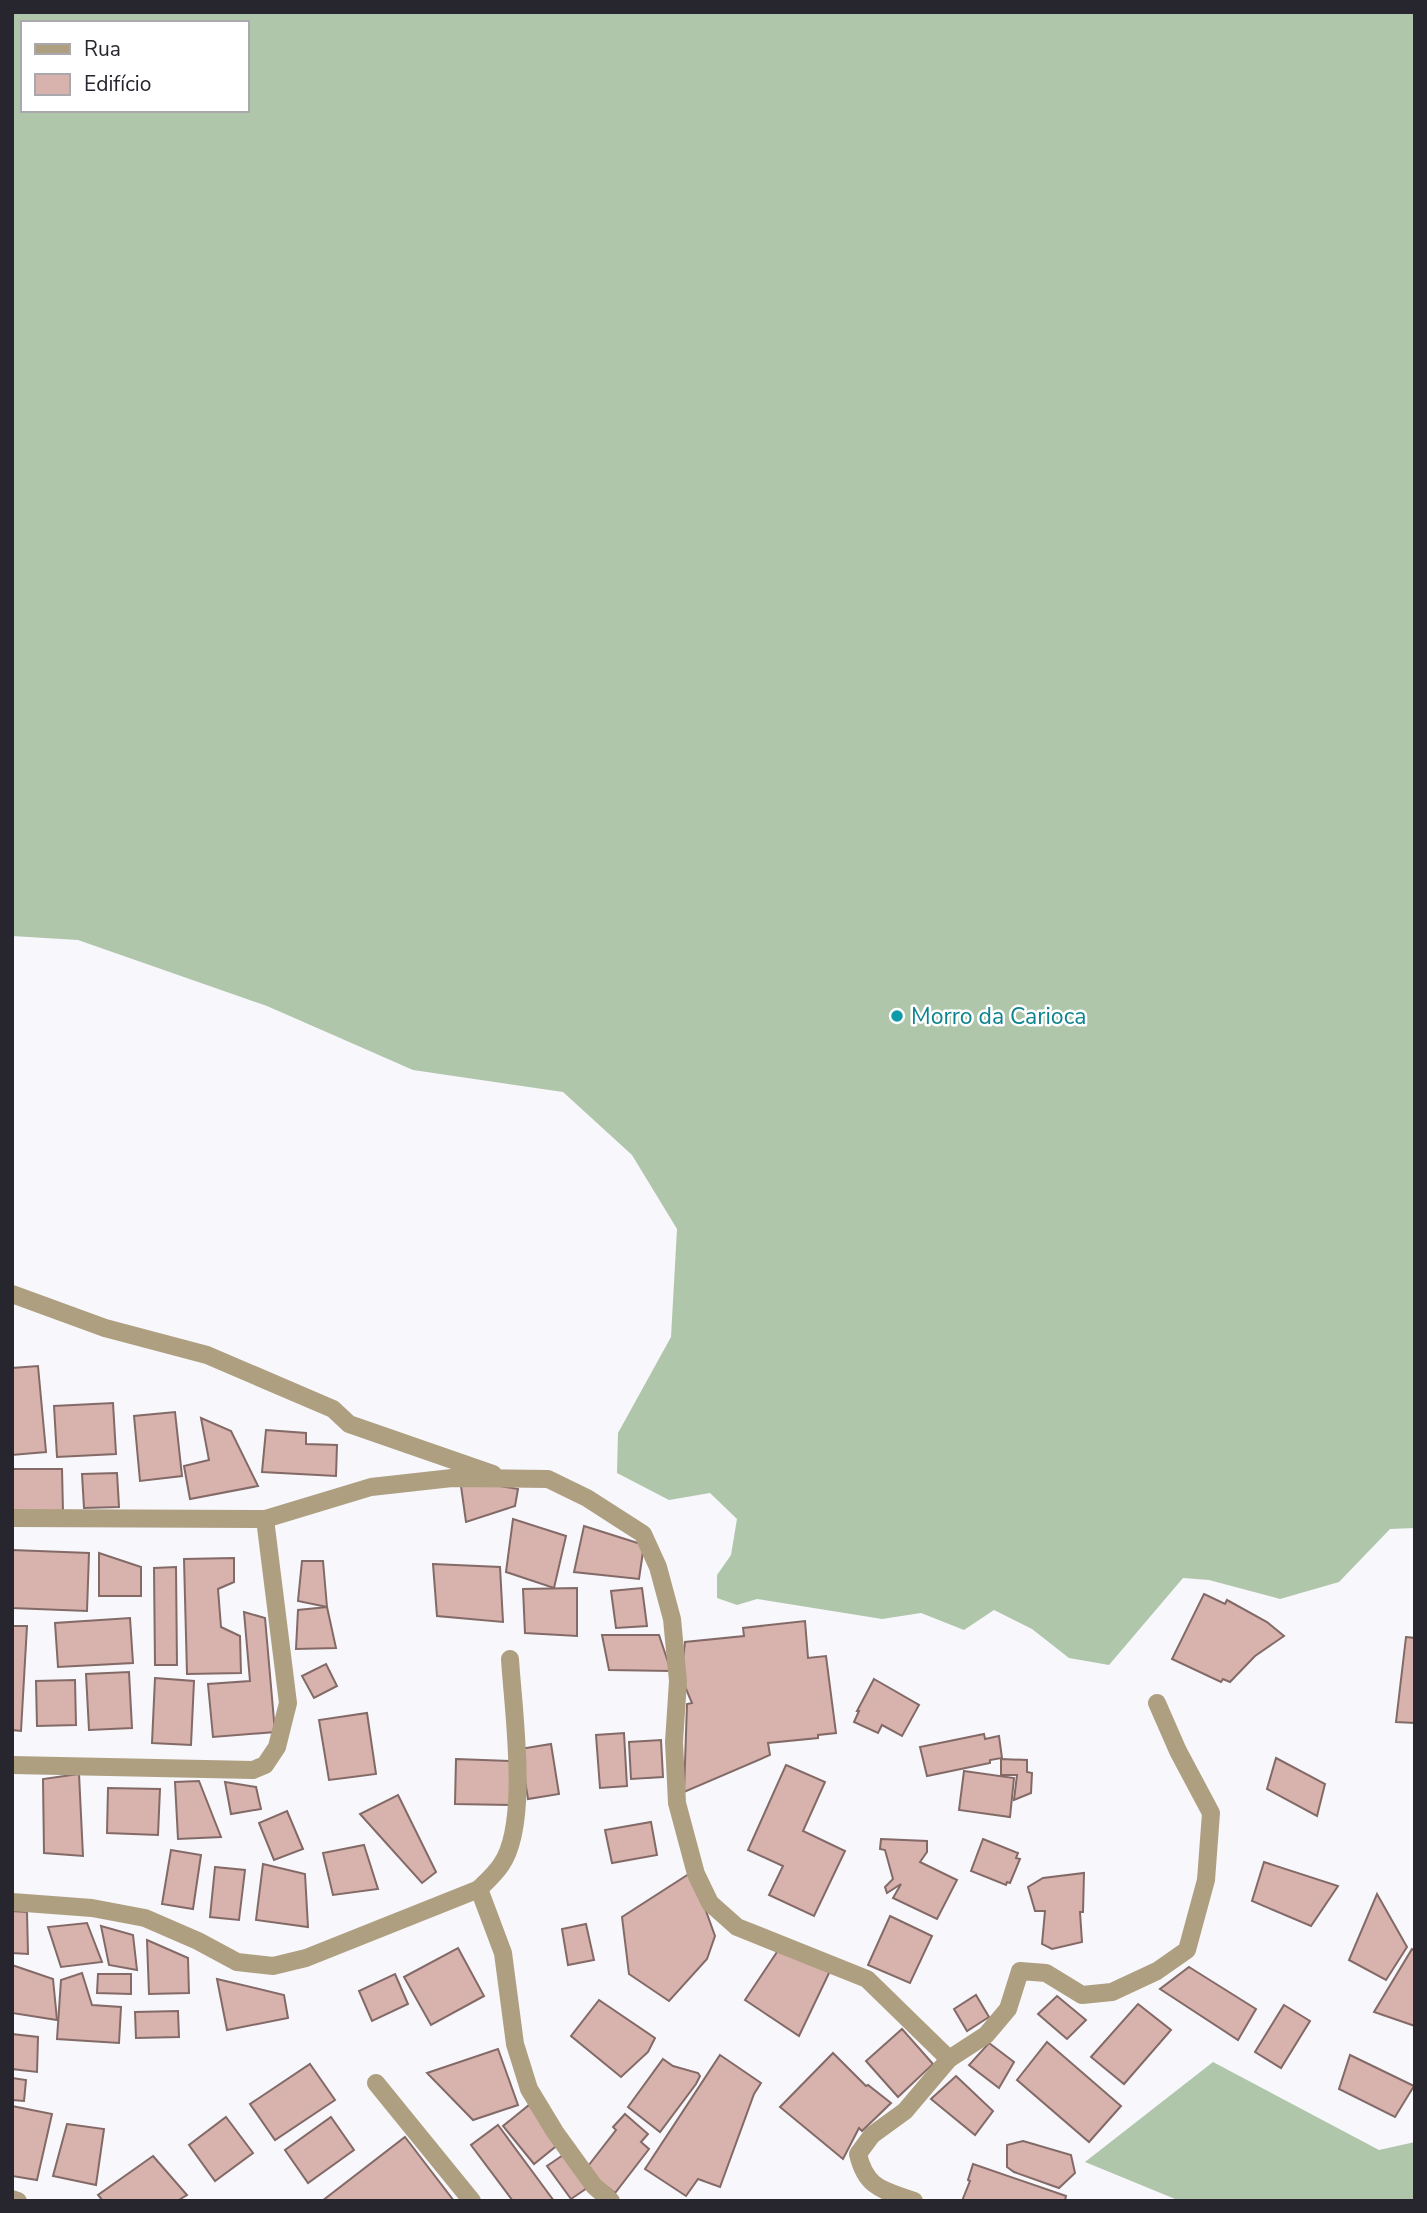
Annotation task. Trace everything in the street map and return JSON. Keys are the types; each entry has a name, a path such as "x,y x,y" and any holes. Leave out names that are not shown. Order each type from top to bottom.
{"street":[{"path":"12,1294 105,1328 207,1355 333,1409 349,1424 506,1479"},
{"path":"12,1518 265,1520 372,1487 452,1478 548,1479 587,1499 643,1534 658,1567 672,1619 678,1681 674,1742 677,1803 696,1874 710,1903 737,1927 867,1979 949,2059"},
{"path":"12,1765 253,1770 265,1765 277,1747 288,1703 265,1520"},
{"path":"12,1902 92,1908 145,1918 198,1941 237,1962 273,1966 306,1958 479,1889 502,1864 516,1822 518,1793 510,1659"},
{"path":"914,2201 878,2188 862,2171 858,2154 872,2134 905,2111 949,2059 986,2035 1008,2009 1020,1971 1046,1973 1082,1995 1112,1992 1157,1971 1187,1950 1206,1880 1211,1813 1178,1751 1157,1703"},
{"path":"479,1889 503,1953 515,2044 529,2089 594,2186 611,2201"},
{"path":"376,2083 472,2201"},
{"path":"12,2199 18,2201"}],"green space":[{"path":"12,12 1415,12 1415,1528 1390,1529 1339,1582 1280,1599 1209,1580 1183,1578 1109,1665 1069,1658 1032,1629 994,1610 964,1630 921,1613 882,1619 757,1599 737,1605 717,1598 717,1575 731,1555 737,1519 710,1493 669,1500 617,1473 618,1433 671,1337 677,1229 632,1155 563,1092 413,1070 267,1006 78,940 12,936"},
{"path":"1213,2062 1379,2150 1415,2142 1415,2201 1180,2201 1085,2162"}],"building":[{"path":"38,1366 46,1452 12,1455 12,1368"},
{"path":"113,1403 116,1454 57,1457 54,1406"},
{"path":"175,1412 182,1476 140,1481 134,1416"},
{"path":"201,1418 231,1431 258,1486 190,1499 184,1466 209,1460"},
{"path":"266,1430 306,1433 306,1444 337,1445 336,1476 262,1472"},
{"path":"12,1469 62,1469 63,1512 12,1512"},
{"path":"117,1473 119,1507 84,1508 82,1474"},
{"path":"460,1479 518,1489 515,1506 466,1522"},
{"path":"513,1519 566,1536 554,1588 506,1572"},
{"path":"584,1526 644,1545 639,1579 574,1572"},
{"path":"12,1550 89,1553 87,1611 12,1608"},
{"path":"99,1553 141,1567 141,1596 99,1596"},
{"path":"234,1558 234,1582 218,1589 221,1627 240,1636 241,1673 187,1674 184,1559"},
{"path":"302,1561 323,1561 327,1607 298,1601"},
{"path":"433,1564 500,1567 503,1622 437,1616"},
{"path":"176,1567 177,1665 155,1665 154,1568"},
{"path":"577,1588 577,1636 525,1633 523,1589"},
{"path":"642,1588 647,1626 616,1628 611,1591"},
{"path":"1204,1594 1225,1604 1227,1600 1267,1622 1284,1636 1255,1656 1230,1682 1223,1679 1221,1682 1172,1659"},
{"path":"327,1607 336,1648 296,1649 298,1610"},
{"path":"244,1612 265,1618 275,1732 213,1737 208,1684 250,1681"},
{"path":"130,1618 133,1663 58,1667 55,1623"},
{"path":"805,1621 808,1658 826,1656 836,1733 818,1735 818,1738 768,1743 770,1755 684,1792 687,1704 692,1703 681,1677 685,1642 744,1636 743,1628"},
{"path":"12,1626 27,1626 21,1731 12,1730"},
{"path":"602,1635 659,1635 671,1671 609,1670"},
{"path":"1406,1637 1415,1638 1415,1723 1396,1722"},
{"path":"326,1664 337,1686 314,1698 302,1676"},
{"path":"129,1672 132,1728 89,1730 86,1674"},
{"path":"155,1678 194,1681 191,1745 152,1743"},
{"path":"874,1679 919,1705 902,1736 882,1725 878,1733 854,1722"},
{"path":"75,1680 76,1725 37,1726 36,1681"},
{"path":"367,1713 376,1774 329,1780 319,1720"},
{"path":"624,1733 627,1786 600,1788 596,1735"},
{"path":"984,1734 985,1739 999,1736 1002,1758 927,1776 920,1747"},
{"path":"661,1740 663,1777 631,1779 629,1742"},
{"path":"551,1744 559,1794 528,1799 520,1749"},
{"path":"1276,1758 1325,1784 1317,1816 1267,1789"},
{"path":"456,1759 513,1761 512,1805 455,1804"},
{"path":"1001,1759 1027,1760 1027,1772 1032,1773 1031,1793 1014,1800 1017,1775 1001,1775"},
{"path":"786,1765 825,1782 803,1831 845,1851 814,1916 769,1895 783,1866 748,1850"},
{"path":"964,1771 1014,1778 1010,1817 959,1810"},
{"path":"79,1774 83,1856 44,1853 43,1779"},
{"path":"199,1781 221,1837 178,1839 175,1782"},
{"path":"225,1782 256,1787 261,1809 231,1814"},
{"path":"108,1788 160,1789 158,1835 107,1833"},
{"path":"398,1795 436,1872 422,1883 360,1814"},
{"path":"287,1811 303,1849 274,1860 259,1823"},
{"path":"651,1822 657,1855 612,1863 605,1830"},
{"path":"881,1839 927,1841 927,1852 920,1862 957,1880 937,1919 893,1898 901,1884 887,1893 885,1887 893,1879 885,1850 880,1849"},
{"path":"983,1839 1018,1853 1016,1858 1020,1859 1010,1883 1007,1882 1006,1885 971,1871"},
{"path":"364,1845 378,1889 333,1895 323,1853"},
{"path":"171,1850 201,1855 193,1909 162,1904"},
{"path":"1264,1862 1338,1886 1311,1926 1252,1901"},
{"path":"263,1864 305,1874 308,1927 256,1920"},
{"path":"215,1867 245,1870 239,1920 210,1917"},
{"path":"692,1872 715,1936 707,1959 669,2001 629,1974 622,1917"},
{"path":"1084,1873 1083,1912 1080,1912 1082,1942 1052,1949 1042,1944 1045,1911 1035,1911 1028,1887 1043,1878"},
{"path":"1377,1894 1407,1947 1386,1980 1349,1960"},
{"path":"12,1911 27,1912 28,1954 12,1953"},
{"path":"890,1916 932,1936 910,1983 868,1965"},
{"path":"87,1923 102,1962 61,1967 48,1927"},
{"path":"586,1924 594,1960 568,1965 562,1929"},
{"path":"101,1926 133,1935 137,1970 109,1965"},
{"path":"147,1940 188,1958 189,1993 149,1994"},
{"path":"458,1948 484,1996 431,2025 404,1977"},
{"path":"779,1949 830,1971 799,2036 745,2000"},
{"path":"1412,1949 1415,1951 1415,2026 1374,2012"},
{"path":"12,1965 53,1979 57,2020 12,2013"},
{"path":"1189,1967 1256,2009 1238,2040 1160,1989"},
{"path":"82,1973 92,2005 121,2007 119,2043 57,2039 61,1980"},
{"path":"98,1974 131,1974 131,1994 97,1993"},
{"path":"395,1974 408,2004 372,2021 359,1991"},
{"path":"217,1979 284,1995 288,2018 227,2030"},
{"path":"976,1995 989,2017 967,2031 954,2009"},
{"path":"1057,1996 1086,2020 1067,2039 1038,2014"},
{"path":"599,2000 655,2038 648,2052 621,2077 571,2036"},
{"path":"1138,2004 1171,2030 1124,2084 1091,2057"},
{"path":"1284,2005 1310,2021 1281,2068 1255,2052"},
{"path":"178,2011 179,2037 136,2038 135,2012"},
{"path":"902,2029 933,2064 898,2097 866,2061"},
{"path":"12,2034 38,2037 37,2072 12,2069"},
{"path":"1047,2042 1121,2106 1089,2142 1017,2080"},
{"path":"989,2043 1014,2062 999,2088 969,2065"},
{"path":"498,2049 518,2105 473,2120 427,2073"},
{"path":"833,2053 866,2086 891,2103 862,2131 859,2128 843,2159 780,2107"},
{"path":"720,2055 761,2083 754,2094 720,2187 698,2179 686,2196 645,2169"},
{"path":"1350,2055 1414,2086 1395,2117 1339,2089"},
{"path":"663,2059 673,2066 698,2073 700,2076 660,2132 628,2107"},
{"path":"310,2064 335,2100 275,2140 250,2104"},
{"path":"956,2076 993,2111 975,2135 931,2099"},
{"path":"12,2078 26,2080 24,2101 12,2100"},
{"path":"529,2105 560,2143 534,2164 503,2126"},
{"path":"12,2106 52,2114 37,2180 12,2176"},
{"path":"625,2114 648,2134 641,2142 649,2149 615,2193 585,2170 616,2130 613,2127"},
{"path":"226,2117 253,2153 215,2181 189,2145"},
{"path":"331,2117 354,2150 308,2183 285,2150"},
{"path":"67,2124 104,2129 96,2185 53,2176"},
{"path":"498,2125 554,2201 513,2201 471,2145"},
{"path":"405,2137 454,2201 322,2201"},
{"path":"1023,2141 1071,2155 1075,2173 1059,2188 1014,2172 1007,2167 1007,2145"},
{"path":"566,2153 590,2186 571,2199 547,2166"},
{"path":"153,2156 187,2195 177,2201 103,2201 98,2195"},
{"path":"973,2164 1066,2196 1065,2201 962,2201"}],"place":[{"name":"Morro da Carioca","path":"897,1016"}]}
